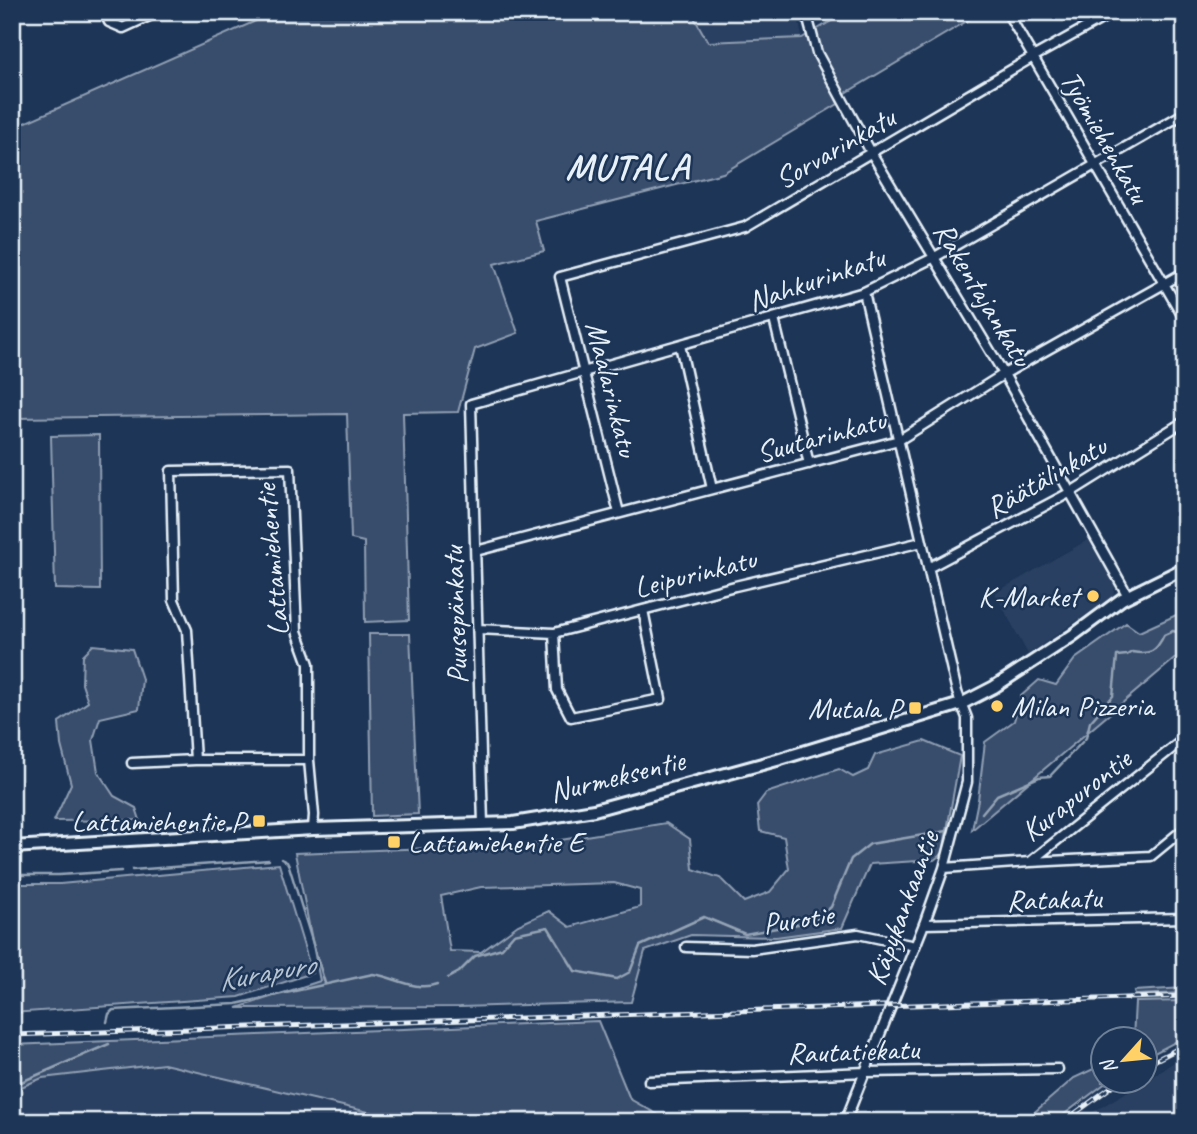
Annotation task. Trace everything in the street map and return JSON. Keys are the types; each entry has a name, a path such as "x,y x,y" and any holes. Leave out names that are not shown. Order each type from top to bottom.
{"street":[{"path":"104,12 108,22 123,28 158,12"},
{"name":"Rakentajankatu","path":"806,12 817,53 872,154 1004,374 1128,596"},
{"name":"Työmiehenkatu","path":"1007,12 1185,320"},
{"name":"Sorvarinkatu","path":"560,277 745,227 1114,12"},
{"path":"1180,12 1185,16"},
{"name":"Nahkurinkatu","path":"471,404 864,292 935,257 1185,113"},
{"name":"Suutarinkatu","path":"476,551 899,440 1004,374 1185,272"},
{"name":"Maalarinkatu","path":"560,277 619,513"},
{"name":"Käpykankaantie","path":"845,1122 924,924 944,868 967,782 967,718 961,704 928,568 864,292"},
{"path":"774,319 809,464"},
{"path":"680,345 712,489"},
{"name":"Puusepänkatu","path":"471,404 484,824"},
{"name":"Räätälinkatu","path":"928,568 1071,492 1185,421"},
{"name":"Lattamiehentie","path":"195,760 187,630 174,600 171,471 290,469 297,631 309,664 309,760 313,829"},
{"name":"Leipurinkatu","path":"478,629 554,633 922,542"},
{"name":"Nurmeksentie","path":"12,848 313,829 484,824 542,819 594,810 777,760 961,704 993,687 1128,596 1185,568"},
{"path":"554,633 558,690 571,717 661,699 643,610"},
{"name":"Kurapurontie","path":"944,868 1030,862 1185,738"},
{"path":"132,763 309,760"},
{"path":"1030,862 1151,856 1185,828"},
{"name":"Ratakatu","path":"924,924 1185,918"},
{"name":"Purotie","path":"686,947 752,949 858,933 915,946"},
{"name":"Rautatiekatu","path":"649,1081 866,1072 1058,1069"}],"shaded area":[{"path":"276,12 691,12 708,42 802,38 847,12 982,12 836,99 838,104 723,173 536,221 544,251 494,264 518,333 475,349 458,412 403,413 409,620 365,622 364,542 351,539 347,414 12,418 12,104 22,124"},
{"path":"691,12 797,12 802,38 708,42"},
{"path":"99,435 100,590 55,589 51,436"},
{"path":"1088,540 1115,586 1113,596 1028,654 995,593"},
{"path":"1185,611 1185,650 972,830 985,742 1014,721 1021,696 1039,680 1056,685 1075,659 1126,623 1139,632"},
{"path":"369,634 410,634 418,814 372,816"},
{"path":"93,645 132,649 142,679 139,709 100,718 93,740 98,772 114,796 136,808 140,820 54,821 71,784 61,745 59,722 88,702 82,684 83,655"},
{"path":"924,741 960,756 943,853 934,860 870,864 842,928 776,937 691,935 645,951 631,1002 460,1007 237,1008 320,981 295,853 432,848 498,850 666,823 690,839 693,869 720,878 744,902 770,892 789,869 784,837 760,831 757,805 766,793 839,769 853,777 868,770 875,755","holes":["614,883 640,890 640,907 570,927 549,911 518,925 481,952 450,951 441,896 481,887"]},
{"path":"279,864 312,973 239,997 12,1013 12,884 60,884"},
{"path":"1185,988 1185,993 1135,995 1134,991"},
{"path":"1185,1001 1185,1037 1158,1051 1158,1026 1134,1026 1135,1002"},
{"path":"598,1021 630,1099 671,1122 411,1122 164,1064 42,1078 12,1091 12,1045"},
{"path":"1185,1055 1185,1122 1076,1122 1120,1096 1158,1096 1158,1073"},
{"path":"164,1064 411,1122 12,1122 12,1091 42,1078"},
{"path":"1088,1072 1088,1096 1054,1122 1023,1122 1074,1078"}],"waterway":[{"name":"Kurapuro","path":"982,813 997,795 1039,777 1050,776 1086,738 1090,722 1113,696 1117,656 1152,651 1164,635 1173,631 1185,634"},
{"path":"448,978 459,972 475,956 502,948 514,934 548,927 575,971 617,979 630,972 640,946 704,917 745,934 814,921 831,907 851,859 870,844 947,831"},
{"path":"281,859 289,866 325,983"},
{"path":"132,870 269,860"},
{"path":"12,875 121,871"},
{"name":"Kurapuro","path":"107,1022 113,1010 236,1004 373,974 413,985 437,984"},
{"path":"12,1086 109,1044"}],"railway":[{"path":"12,1035 1185,996"},
{"path":"1158,1059 1185,1045"},
{"path":"1063,1122 1099,1096"}],"place":[{"name":"K-Market","path":"1093,596"},
{"name":"Milan Pizzeria","path":"997,706"},
{"name":"Mutala P","path":"915,708"},
{"name":"Lattamiehentie P","path":"259,821"},
{"name":"Lattamiehentie E","path":"394,842"}],"district":[{"name":"MUTALA","path":"628,166"}]}
